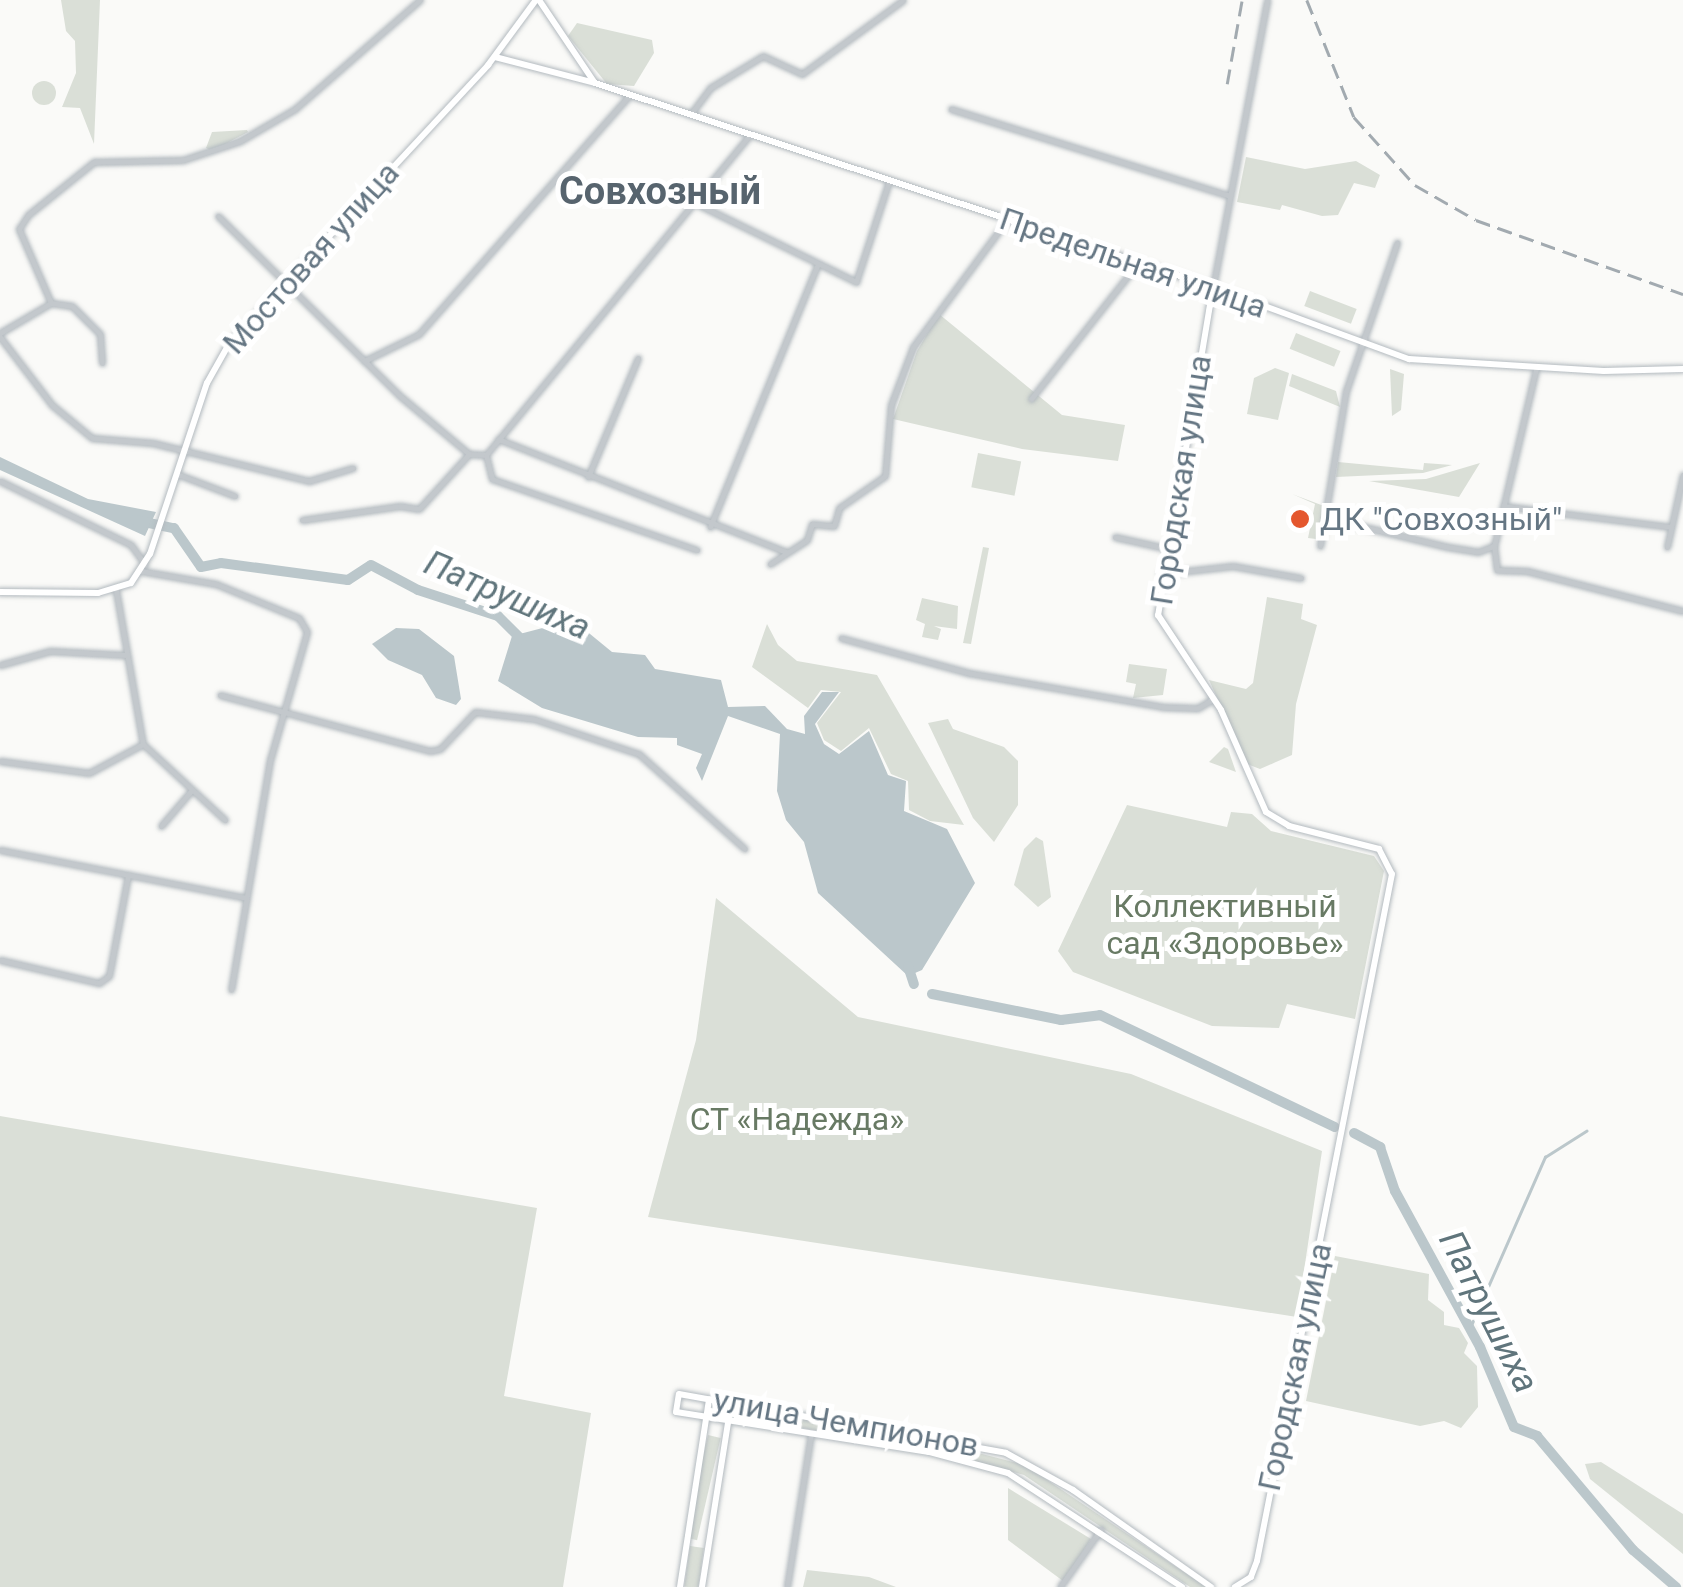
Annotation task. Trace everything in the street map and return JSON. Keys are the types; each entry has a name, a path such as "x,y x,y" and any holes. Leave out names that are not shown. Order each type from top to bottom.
{"street":[{"path":"51,303 19,229 28,215 94,162 182,160 240,141 295,109 420,0"},
{"path":"537,0 595,82"},
{"name":"Мостовая улица","path":"143,568 214,367 285,283 495,57 537,0"},
{"path":"690,115 710,88 762,56 802,74 904,0"},
{"name":"Городская улица","path":"1235,1587 1255,1570 1345,1123 1390,863 1379,849 1289,826 1266,812 1213,699 1158,615 1164,548 1267,0"},
{"name":"Предельная улица","path":"495,57 595,82 1139,262 1364,344 1428,363 1536,369 1683,369"},
{"path":"364,360 418,334 630,95"},
{"path":"951,109 1230,196"},
{"path":"697,550 492,479 486,456 750,135"},
{"path":"693,202 856,282 888,181"},
{"path":"218,216 364,360 469,454 486,456"},
{"path":"770,564 807,540 812,524 834,526 839,508 885,476 892,405 913,346 1007,220"},
{"path":"1320,546 1346,391 1398,244"},
{"path":"1030,399 1139,262"},
{"path":"710,527 818,266"},
{"path":"102,363 100,334 72,306 51,303 0,335 16,365 78,432 183,450 309,480 353,468"},
{"path":"588,477 638,358"},
{"path":"1536,369 1494,546 1497,570 1527,571 1683,611"},
{"path":"498,438 710,527 788,552"},
{"path":"302,520 400,506 419,509 469,454"},
{"path":"176,474 235,496"},
{"path":"1667,547 1683,475"},
{"path":"0,482 131,545 143,568"},
{"path":"1503,506 1671,528"},
{"path":"1327,509 1331,518 1448,546 1478,552 1494,546"},
{"path":"1115,537 1164,548"},
{"path":"1160,574 1232,566 1301,578"},
{"path":"0,592 116,590 143,568"},
{"path":"143,568 216,584 305,624 282,714 231,990"},
{"path":"116,590 143,744 225,820"},
{"path":"841,638 970,673 1163,707 1198,708 1213,699"},
{"path":"0,664 50,651 125,656"},
{"path":"220,694 282,714 430,751 440,749 474,712 534,719 639,754 745,849"},
{"path":"0,761 89,773 143,744"},
{"path":"161,826 192,791"},
{"path":"0,850 246,898"},
{"path":"0,960 100,983 109,976 128,874"},
{"name":"улица Чемпионов","path":"1182,1587 1037,1487 982,1463 676,1412 680,1394 1006,1453 1072,1490 1211,1587"},
{"path":"680,1587 709,1399"},
{"path":"702,1587 731,1402"},
{"path":"788,1587 810,1433"},
{"path":"1060,1587 1101,1529"}],"green space":[{"path":"61,0 100,0 94,144 80,108 62,107 76,73 75,41 66,31"},
{"path":"577,23 652,40 654,53 634,86 607,84 568,36"},
{"path":"44,81 56,93 44,105 32,93"},
{"path":"212,132 248,132 212,151 206,148"},
{"path":"1246,157 1305,169 1356,161 1380,175 1375,188 1354,183 1338,215 1322,216 1282,205 1280,210 1237,202"},
{"path":"1310,291 1357,309 1351,324 1304,306"},
{"path":"939,314 1062,415 1125,425 1118,461 1022,449 893,419 917,351"},
{"path":"1296,333 1341,351 1334,367 1290,349"},
{"path":"1275,368 1289,373 1278,420 1247,414 1254,378"},
{"path":"1390,369 1404,374 1401,410 1392,416"},
{"path":"1292,374 1336,391 1340,407 1289,386"},
{"path":"978,453 1021,461 1015,496 971,487"},
{"path":"1338,462 1423,470 1424,463 1452,465 1423,473 1336,477"},
{"path":"1480,463 1459,497 1369,481 1426,479"},
{"path":"1292,494 1324,506 1316,539 1308,538 1315,504"},
{"path":"983,547 989,548 971,644 963,643"},
{"path":"1267,597 1303,604 1301,619 1317,625 1296,704 1292,755 1260,769 1247,764 1209,680 1246,689 1253,683"},
{"path":"922,598 958,606 957,629 934,626 941,629 938,640 922,637 925,624 916,620"},
{"path":"767,624 778,645 797,661 877,675 964,825 930,821 909,810 908,781 891,774 869,728 841,751 824,740 817,723 841,692 821,690 808,708 752,667"},
{"path":"1129,664 1167,669 1163,695 1133,698 1136,684 1126,682"},
{"path":"948,719 953,729 1004,747 1018,761 1018,805 994,842 973,818 928,723"},
{"path":"1224,747 1228,749 1236,772 1209,762"},
{"name":"Коллективный сад «Здоровье»","path":"1127,805 1227,827 1231,812 1252,814 1271,831 1374,856 1384,871 1355,1019 1287,1004 1279,1028 1212,1026 1073,972 1058,951"},
{"path":"1036,837 1043,841 1051,897 1038,907 1014,885 1024,849"},
{"name":"СТ «Надежда»","path":"716,898 858,1017 1131,1074 1322,1151 1297,1317 648,1217 696,1040"},
{"path":"0,1116 537,1208 504,1396 591,1413 563,1587 0,1587"},
{"path":"1335,1256 1429,1274 1428,1300 1444,1312 1444,1325 1459,1328 1468,1343 1464,1353 1477,1366 1478,1407 1461,1428 1444,1421 1420,1426 1306,1401"},
{"path":"739,1408 923,1439 922,1447 738,1418"},
{"path":"708,1435 721,1438 697,1540 684,1537"},
{"path":"928,1440 1025,1465 1206,1587 1190,1587 1024,1475 926,1448"},
{"path":"1601,1462 1683,1514 1683,1554 1590,1479 1585,1464"},
{"path":"1008,1488 1091,1539 1063,1581 1008,1540"},
{"path":"690,1546 704,1548 698,1587 684,1587"},
{"path":"807,1570 869,1577 896,1587 803,1587"}],"shaded area":[{"path":"0,457 88,499 156,512 145,536 0,470"},
{"path":"573,620 612,652 645,655 655,669 721,680 728,707 765,706 787,729 805,734 804,716 822,692 839,692 815,724 824,744 839,754 869,731 888,775 906,781 904,811 947,829 975,883 922,970 908,976 818,893 804,842 786,820 777,791 780,734 728,716 702,781 696,768 702,754 677,745 677,738 638,737 542,708 498,681 512,636"},
{"path":"396,628 419,629 454,656 461,699 456,705 436,698 422,675 388,660 372,644"}],"waterway":[{"name":"Патрушиха","path":"135,520 174,528 201,567 221,563 348,580 371,565 418,590 498,616 521,639"},
{"name":"Патрушиха","path":"908,966 914,984"},
{"name":"Патрушиха","path":"932,994 1061,1020 1100,1015 1335,1127"},
{"path":"1469,1330 1545,1157 1586,1131"},
{"name":"Патрушиха","path":"1354,1133 1380,1147 1395,1191 1480,1347 1514,1427 1537,1436 1633,1550 1676,1587"}],"railway":[{"path":"1227,84 1242,0"},
{"path":"1307,0 1354,117 1415,185 1476,220 1683,294"}],"place":[{"name":"ДК \"Совхозный\"","path":"1300,519"}],"district":[{"name":"Совхозный","path":"660,192"}]}
